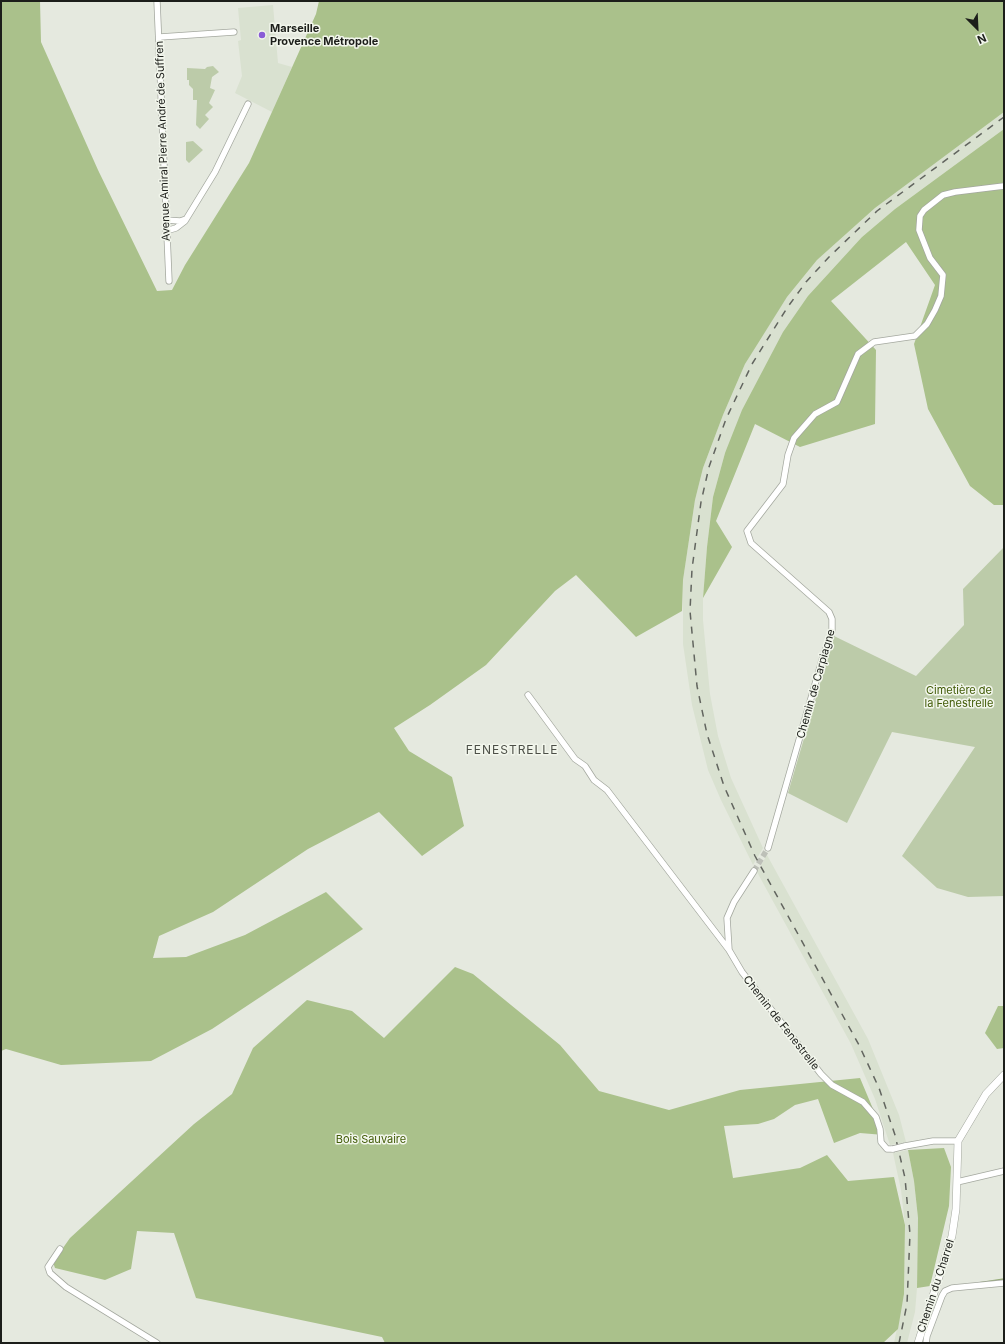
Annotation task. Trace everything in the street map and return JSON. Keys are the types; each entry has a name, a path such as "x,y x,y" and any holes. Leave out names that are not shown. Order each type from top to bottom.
{"street":[{"name":"Avenue Amiral Pierre André de Suffren","path":"158,1 169,281"},
{"path":"160,37 234,32"},
{"path":"166,231 176,228 187,218 215,172 248,104"},
{"name":"Chemin de Carpiagne","path":"768,848 822,660 832,632 832,619 829,612 751,543 747,531 782,484 788,455 794,438 815,414 837,402 858,354 874,342 915,336 921,332 933,313 940,296 943,275 930,258 919,230 920,216 924,210 943,195 970,189 1004,186"},
{"path":"166,220 180,221 187,218"},
{"path":"528,695 574,759 585,766 594,780 607,790 729,950"},
{"name":"Chemin de Fenestrelle","path":"754,871 734,902 727,918 729,950 742,972 832,1085 863,1102 876,1118 880,1129 881,1142 887,1150 933,1141 958,1141"},
{"name":"Chemin du Charrel","path":"918,1343 952,1236 957,1182 958,1141 986,1094 1004,1075"},
{"path":"957,1182 1004,1172"},
{"path":"60,1249 48,1268 50,1273 66,1287 157,1343"},
{"path":"926,1343 927,1336 945,1291 952,1288 1004,1283"}],"shaded area":[{"path":"273,5 278,63 292,67 272,112 235,93 242,76 238,41 241,40 238,8"},
{"path":"1004,112 1004,129 895,209 862,237 725,453 713,497 707,547 703,598 703,620 710,694 718,736 731,778 763,848 753,865 708,770 692,705 683,644 683,580 695,500 703,468 723,415 745,364 758,341 787,297 817,260 875,208"},
{"path":"767,855 868,1039 899,1115 906,1142 890,1145 875,1099 851,1044 757,872"},
{"path":"908,1150 914,1181 918,1218 917,1288 915,1312 907,1343 894,1343 904,1294 905,1225 901,1190 893,1153"}],"green space":[{"path":"1,1 40,1 41,42 98,170 157,291 172,290 185,265 249,163 316,14 319,1 1004,1 1004,112 875,208 817,260 787,297 745,364 723,415 703,468 695,500 683,580 682,611 636,637 576,575 555,591 486,665 430,705 394,728 409,751 452,777 464,826 422,856 379,812 308,849 213,912 159,936 153,958 186,957 245,935 326,892 363,929 212,1029 151,1061 61,1065 6,1049 1,1051"},
{"path":"213,66 219,72 212,77 210,88 215,90 209,103 213,107 205,115 209,119 200,129 196,125 197,100 193,100 193,89 189,85 189,80 187,80 187,68 205,69"},
{"path":"1004,129 1004,505 994,505 970,486 928,409 914,344 935,285 906,242 831,301 876,350 875,424 800,447 755,424 716,521 732,547 703,598 713,497 725,453 742,410 783,332 808,296 862,237 895,209"},
{"path":"193,141 203,150 189,163 186,160 186,142"},
{"name":"Cimetière de la Fenestrelle","path":"1004,547 1004,896 968,897 937,888 902,856 975,747 892,732 847,823 788,793 834,636 916,676 964,625 963,589"},
{"name":"Bois Sauvaire","path":"455,967 473,974 560,1045 599,1091 669,1110 740,1090 860,1078 884,1135 860,1133 834,1143 818,1099 795,1105 774,1119 758,1124 724,1126 733,1178 800,1168 827,1155 848,1181 894,1177 905,1225 904,1294 898,1329 883,1343 385,1343 382,1337 196,1298 174,1233 137,1231 131,1269 105,1280 55,1268 53,1262 70,1238 194,1124 232,1094 253,1048 307,1000 352,1011 384,1038"},
{"path":"998,1006 1004,1006 1004,1048 997,1049 985,1033"},
{"path":"944,1148 951,1167 949,1206 930,1286 917,1288 918,1218 914,1181 908,1150"}],"waterway":[{"path":"978,1283 1004,1279"}],"tunnel":[{"path":"754,871 768,848"}],"railway":[{"path":"899,1343 907,1304 910,1234 905,1178 895,1135 879,1088 859,1045 755,856 724,786 707,734 697,686 690,611 692,569 701,502 709,467 726,419 752,364 787,308 806,282 829,257 877,211 1004,117"}],"place":[{"name":"Marseille Provence Métropole","path":"262,35"}],"district":[{"name":"FENESTRELLE","path":"512,750"}]}
